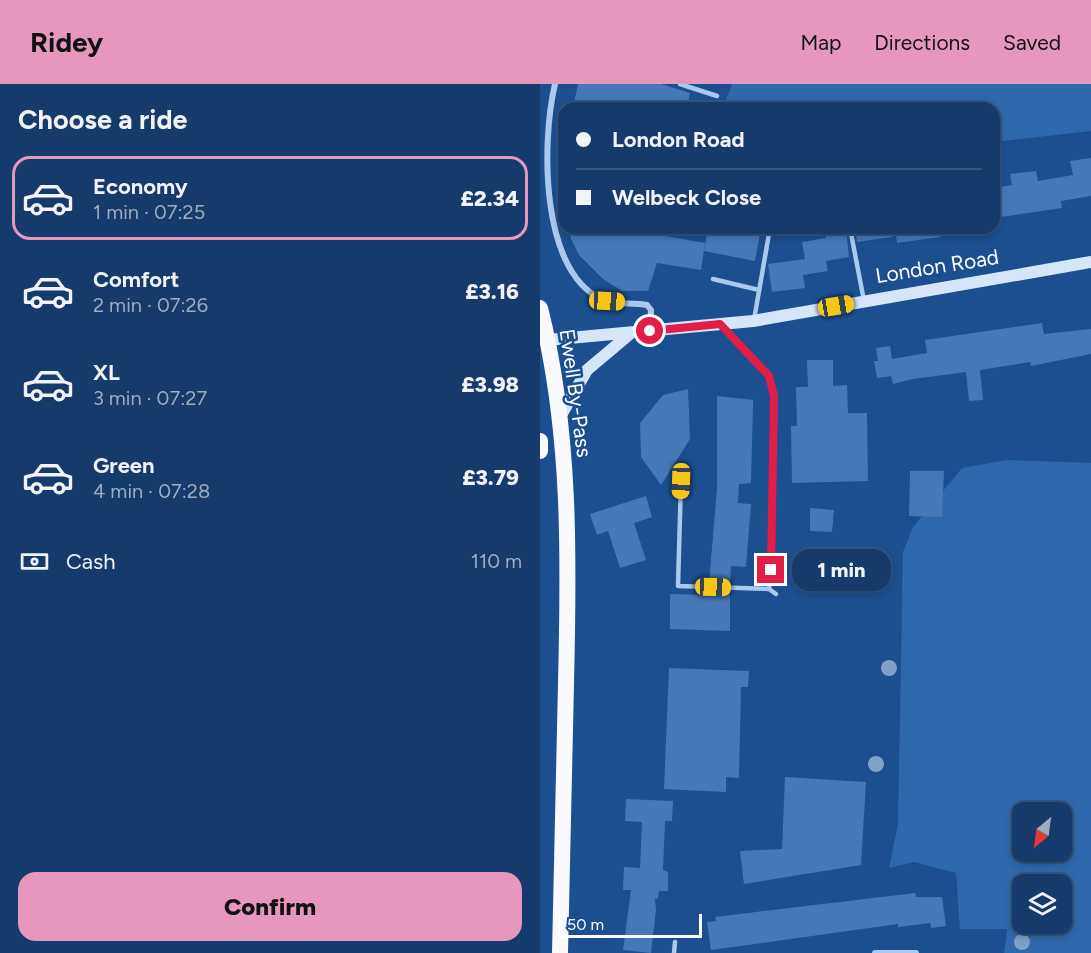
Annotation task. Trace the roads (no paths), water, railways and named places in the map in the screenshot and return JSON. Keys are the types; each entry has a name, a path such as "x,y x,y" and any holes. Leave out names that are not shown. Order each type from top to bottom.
{"highway":[{"name":"Ewell By-Pass","path":"540,308 543,342 560,417 569,544 560,953"},
{"path":"540,441 540,451"}],"main road":[{"name":"London Road","path":"543,342 753,321 1091,262"},
{"path":"560,417 587,370 632,333"}],"street":[{"path":"555,84 546,135 544,192 551,240 562,264 575,280 592,294 607,301 647,305 651,310 650,331"},
{"path":"720,324 769,376 774,396 771,570"},
{"path":"875,953 916,953"}],"lane":[{"path":"680,84 717,96"},
{"path":"753,321 769,234"},
{"path":"850,234 864,301"},
{"path":"713,279 759,290"},
{"path":"681,481 678,586 770,589 776,594"},
{"path":"770,589 771,570"},
{"path":"674,953 675,942"}]}
